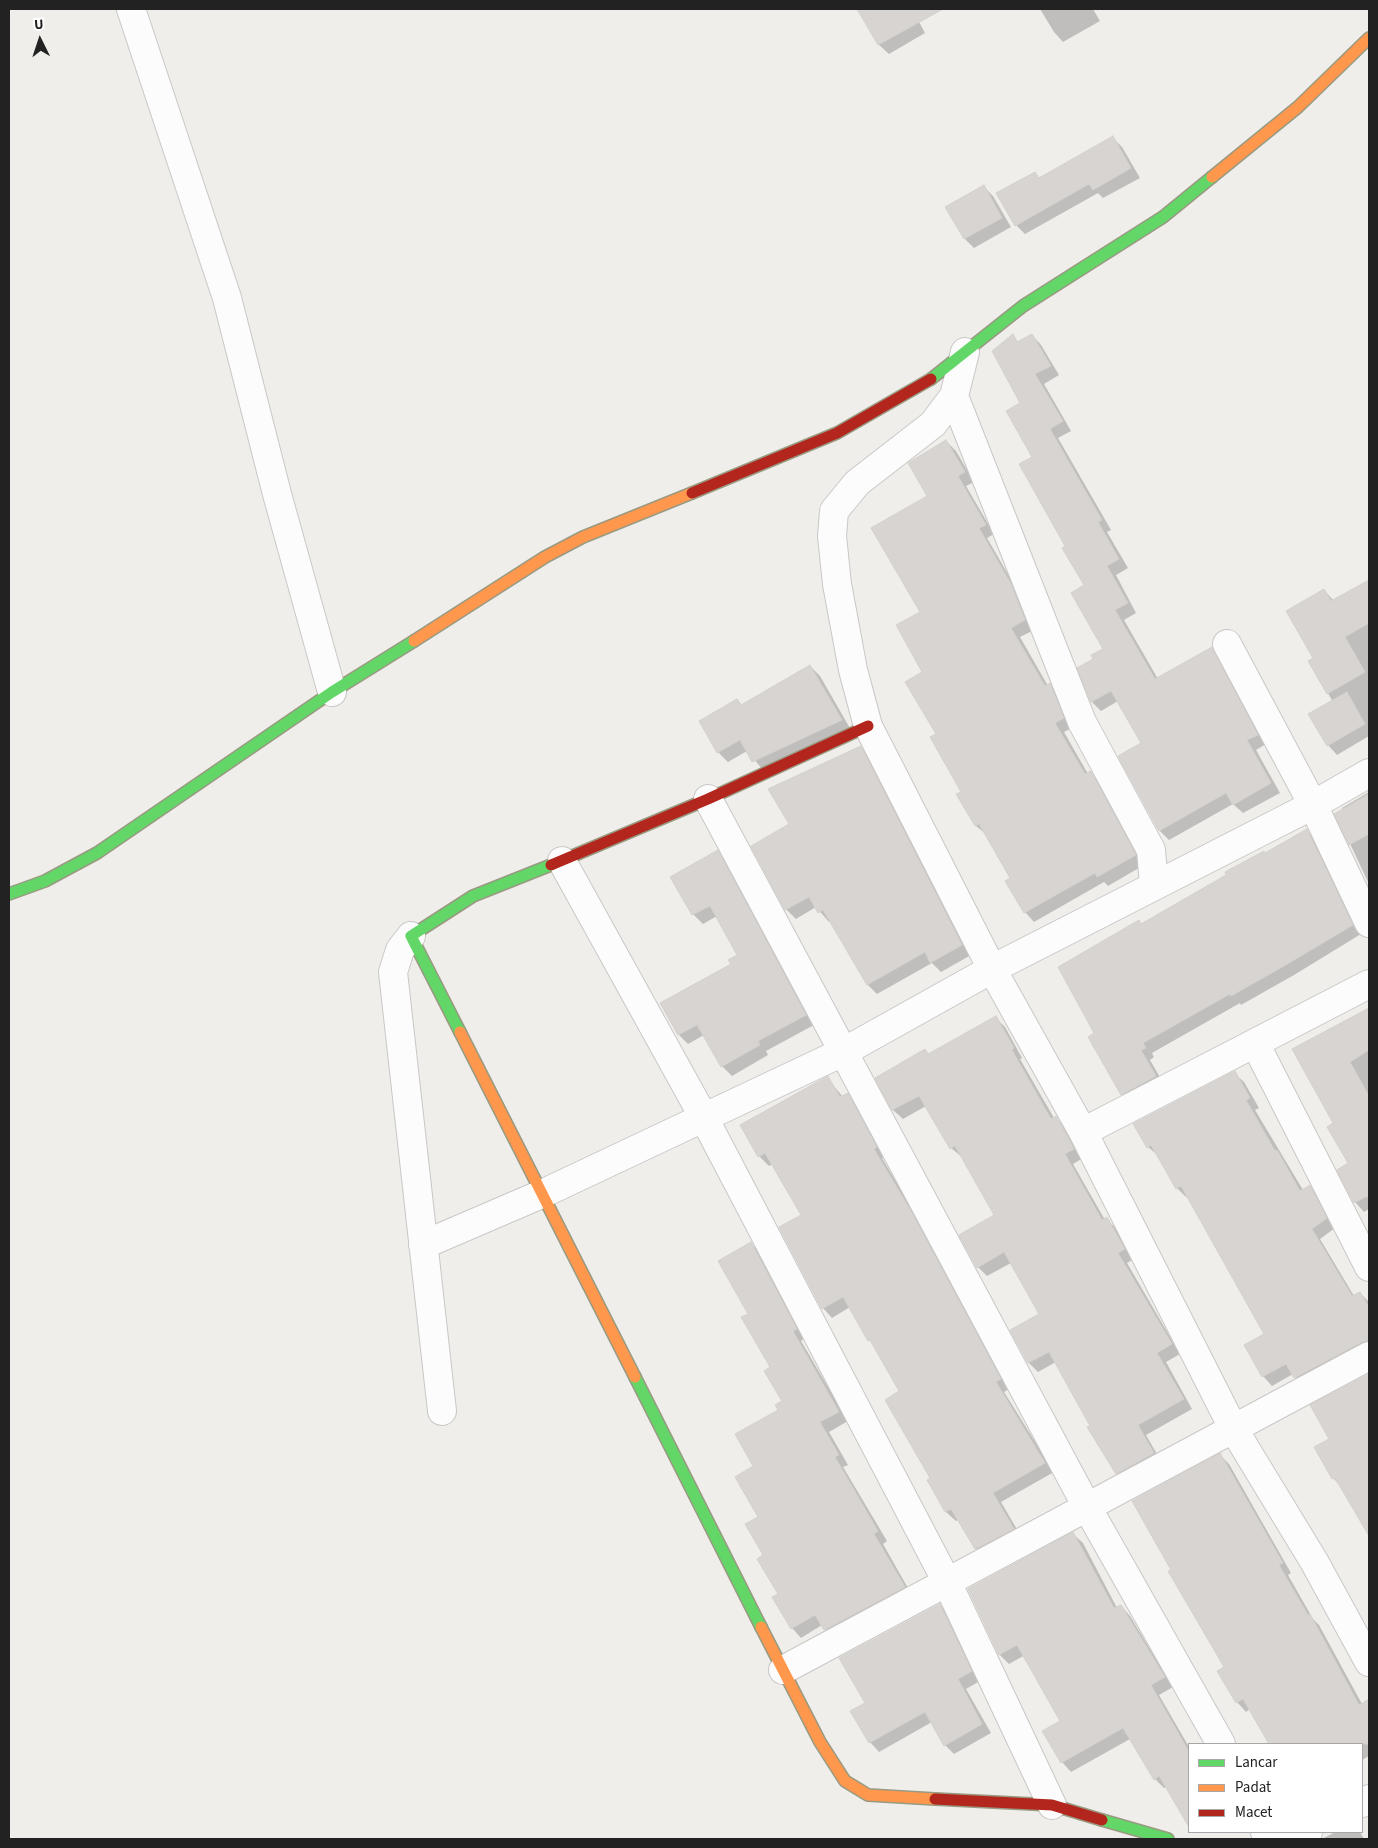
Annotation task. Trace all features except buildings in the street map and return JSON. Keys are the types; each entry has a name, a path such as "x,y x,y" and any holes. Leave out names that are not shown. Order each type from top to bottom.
{"street":[{"path":"131,9 227,298 277,494 332,692"},
{"path":"9,894 45,881 97,853 332,692 545,557 583,537 651,508 727,480 837,433 936,375 1023,306 1163,217 1298,107 1369,38"},
{"path":"965,352 954,396 933,424 857,482 834,510 832,536 837,584 853,670 868,726 992,970 1083,1132 1233,1428 1315,1563 1369,1662"},
{"path":"954,396 1082,722 1151,850 1154,885"},
{"path":"1228,644 1312,805 1369,924"},
{"path":"442,1410 393,972 400,950 411,936 473,896 562,861 708,799 868,726"},
{"path":"423,1245 544,1193 845,1051 992,970 1312,805 1369,772"},
{"path":"708,799 845,1051 1087,1507 1220,1743"},
{"path":"562,861 704,1116 947,1582 1052,1805"},
{"path":"411,936 544,1193 617,1345 783,1670 820,1742 845,1781 868,1795 1052,1805 1168,1839"},
{"path":"1083,1132 1369,984"},
{"path":"1255,1043 1369,1267"},
{"path":"783,1670 1369,1356"},
{"path":"1294,1839 1306,1833"}],"traffic: fast":[{"path":"931,379 1023,306 1163,217 1212,177"},
{"path":"9,894 45,881 97,853 332,692 414,641"},
{"path":"460,1032 411,936 473,896 551,865"},
{"path":"635,1377 761,1627"},
{"path":"1102,1820 1168,1839"}],"traffic: slow":[{"path":"1212,177 1298,107 1369,38"},
{"path":"414,641 545,557 583,537 692,493"},
{"path":"460,1032 635,1377"},
{"path":"761,1627 820,1742 845,1781 868,1795 935,1799"}],"traffic: jam":[{"path":"692,493 837,433 931,379"},
{"path":"551,865 708,799 868,726"},
{"path":"935,1799 1052,1805 1102,1820"}]}
